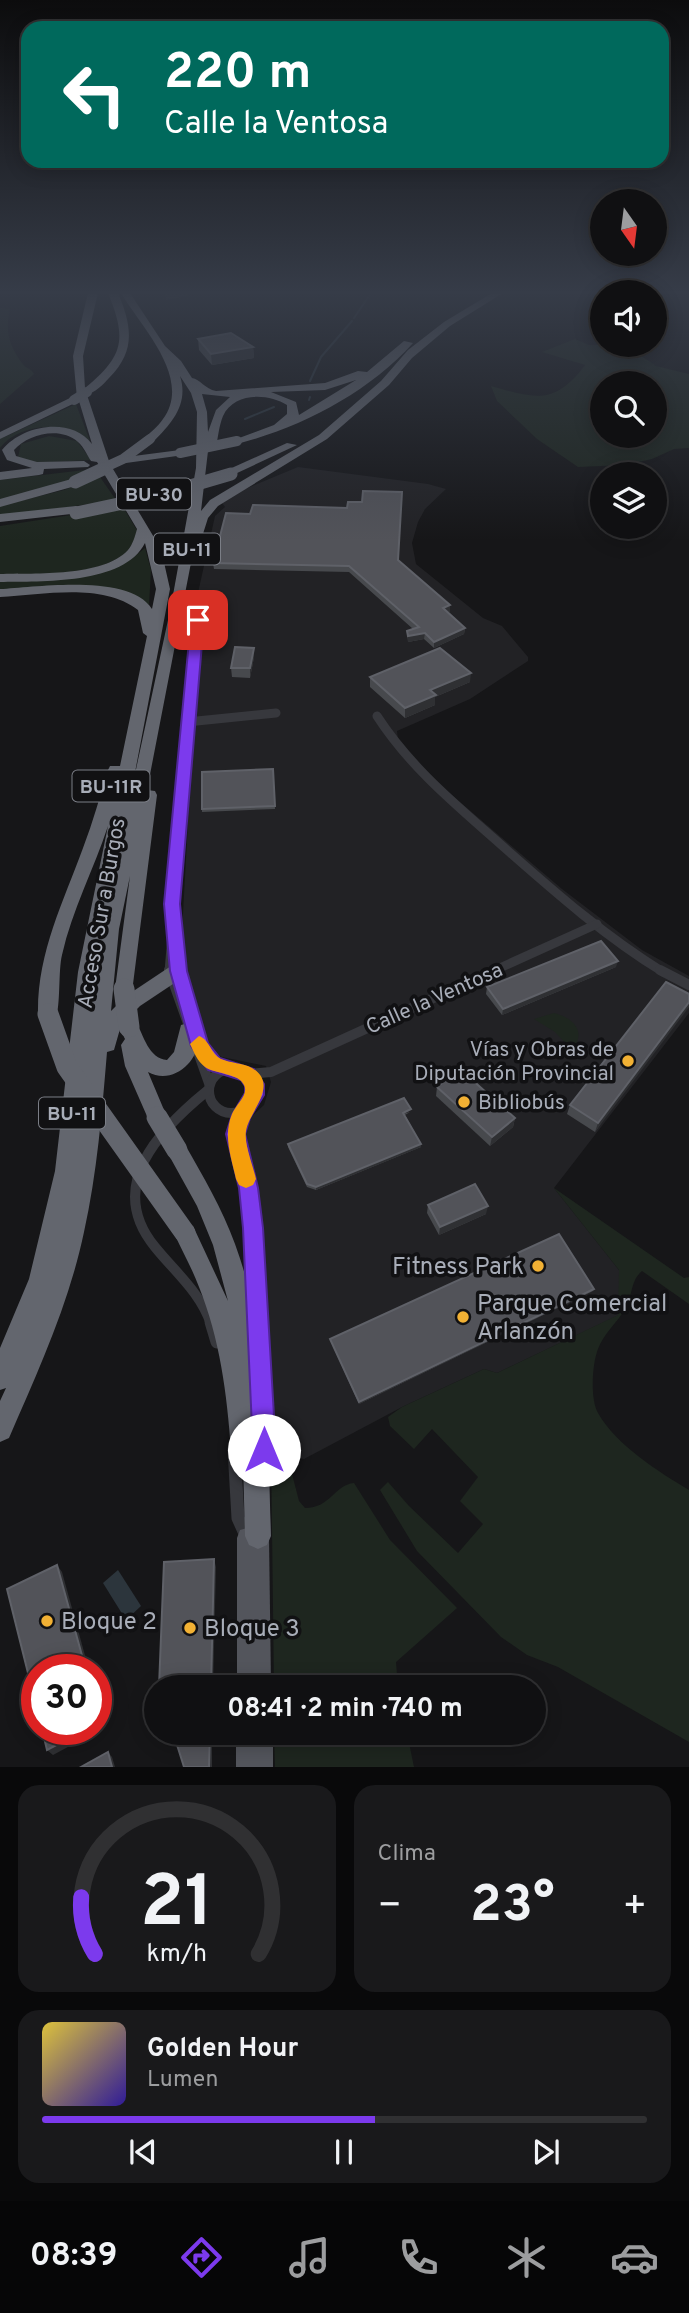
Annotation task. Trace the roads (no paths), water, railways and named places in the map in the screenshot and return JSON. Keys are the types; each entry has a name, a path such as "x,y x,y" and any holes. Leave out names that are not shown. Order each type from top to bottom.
{"highway":[{"name":"Acceso Sur a Burgos","path":"0,1429 43,1336 54,1281 87,972 163,589 156,549 101,457 78,375"},
{"path":"0,436 74,400 105,375"},
{"path":"0,503 75,482 123,459 166,423 177,402 175,375"},
{"name":"Acceso Sur a Burgos","path":"0,1378 54,1281 73,1233 84,1175 110,929 178,606 202,468 202,412 196,393 185,375"},
{"path":"187,375 198,389 213,394 265,389 323,388 357,375"},
{"name":"BU-30","path":"0,476 180,453 237,441 277,429 326,408 371,375"},
{"path":"0,521 76,511 156,496 231,473 286,448 343,414 386,375"},
{"path":"178,606 184,592 202,517 210,508 224,495 323,437 392,375"},
{"path":"202,468 208,457 219,414 226,404 239,397 258,394 279,396 292,404 293,415 287,421 237,441"},
{"path":"70,466 26,464 11,458 8,450 16,441 35,433 72,434 82,439 106,476 113,481"},
{"path":"0,578 69,573 110,566 134,551 144,527"},
{"path":"0,593 94,590 126,596 145,608 153,644"},
{"name":"BU-11R","path":"129,1027 124,989 125,967 178,606"},
{"name":"BU-11R","path":"138,716 125,742 88,859 52,950 46,980 48,1014 67,1067 185,1233 210,1279 229,1335 253,1537"},
{"path":"54,1281 86,1217 92,1187 108,1028 130,1003 174,974"},
{"path":"129,1027 146,1061 159,1069 176,1067 191,1039"},
{"path":"129,1027 135,1066 157,1117 217,1229 243,1322 253,1399 253,1537"}],"main road":[{"path":"248,1675 253,1537"},
{"path":"253,1537 259,1675"},
{"path":"248,1745 248,1767"},
{"path":"261,1745 261,1767"}],"street":[{"path":"198,620 168,934 174,974 211,1104 225,1111 242,1109 249,1104"},
{"path":"187,722 276,713"},
{"path":"377,716 410,765 546,885 647,963 689,985"},
{"name":"Calle la Ventosa","path":"247,1074 271,1072 597,924"},
{"path":"191,1039 208,1059 228,1070 247,1074 256,1090 241,1115 236,1134 248,1188 253,1228 264,1414 266,1512 253,1537 238,1518 232,1427 217,1341 198,1295 141,1226 135,1196 135,1184 149,1152 177,1119 228,1070"},
{"name":"Calle la Ventosa","path":"256,1090 271,1072"}],"waterway":[{"path":"310,381 313,375"},
{"path":"245,419 274,407"}],"place":[{"name":"Vías y Obras de Diputación Provincial","path":"628,1061"},
{"name":"Bibliobús","path":"464,1102"},
{"name":"Fitness Park","path":"538,1266"},
{"name":"Parque Comercial Arlanzón","path":"463,1317"},
{"name":"Bloque 2","path":"47,1621"},
{"name":"Bloque 3","path":"190,1628"}]}
